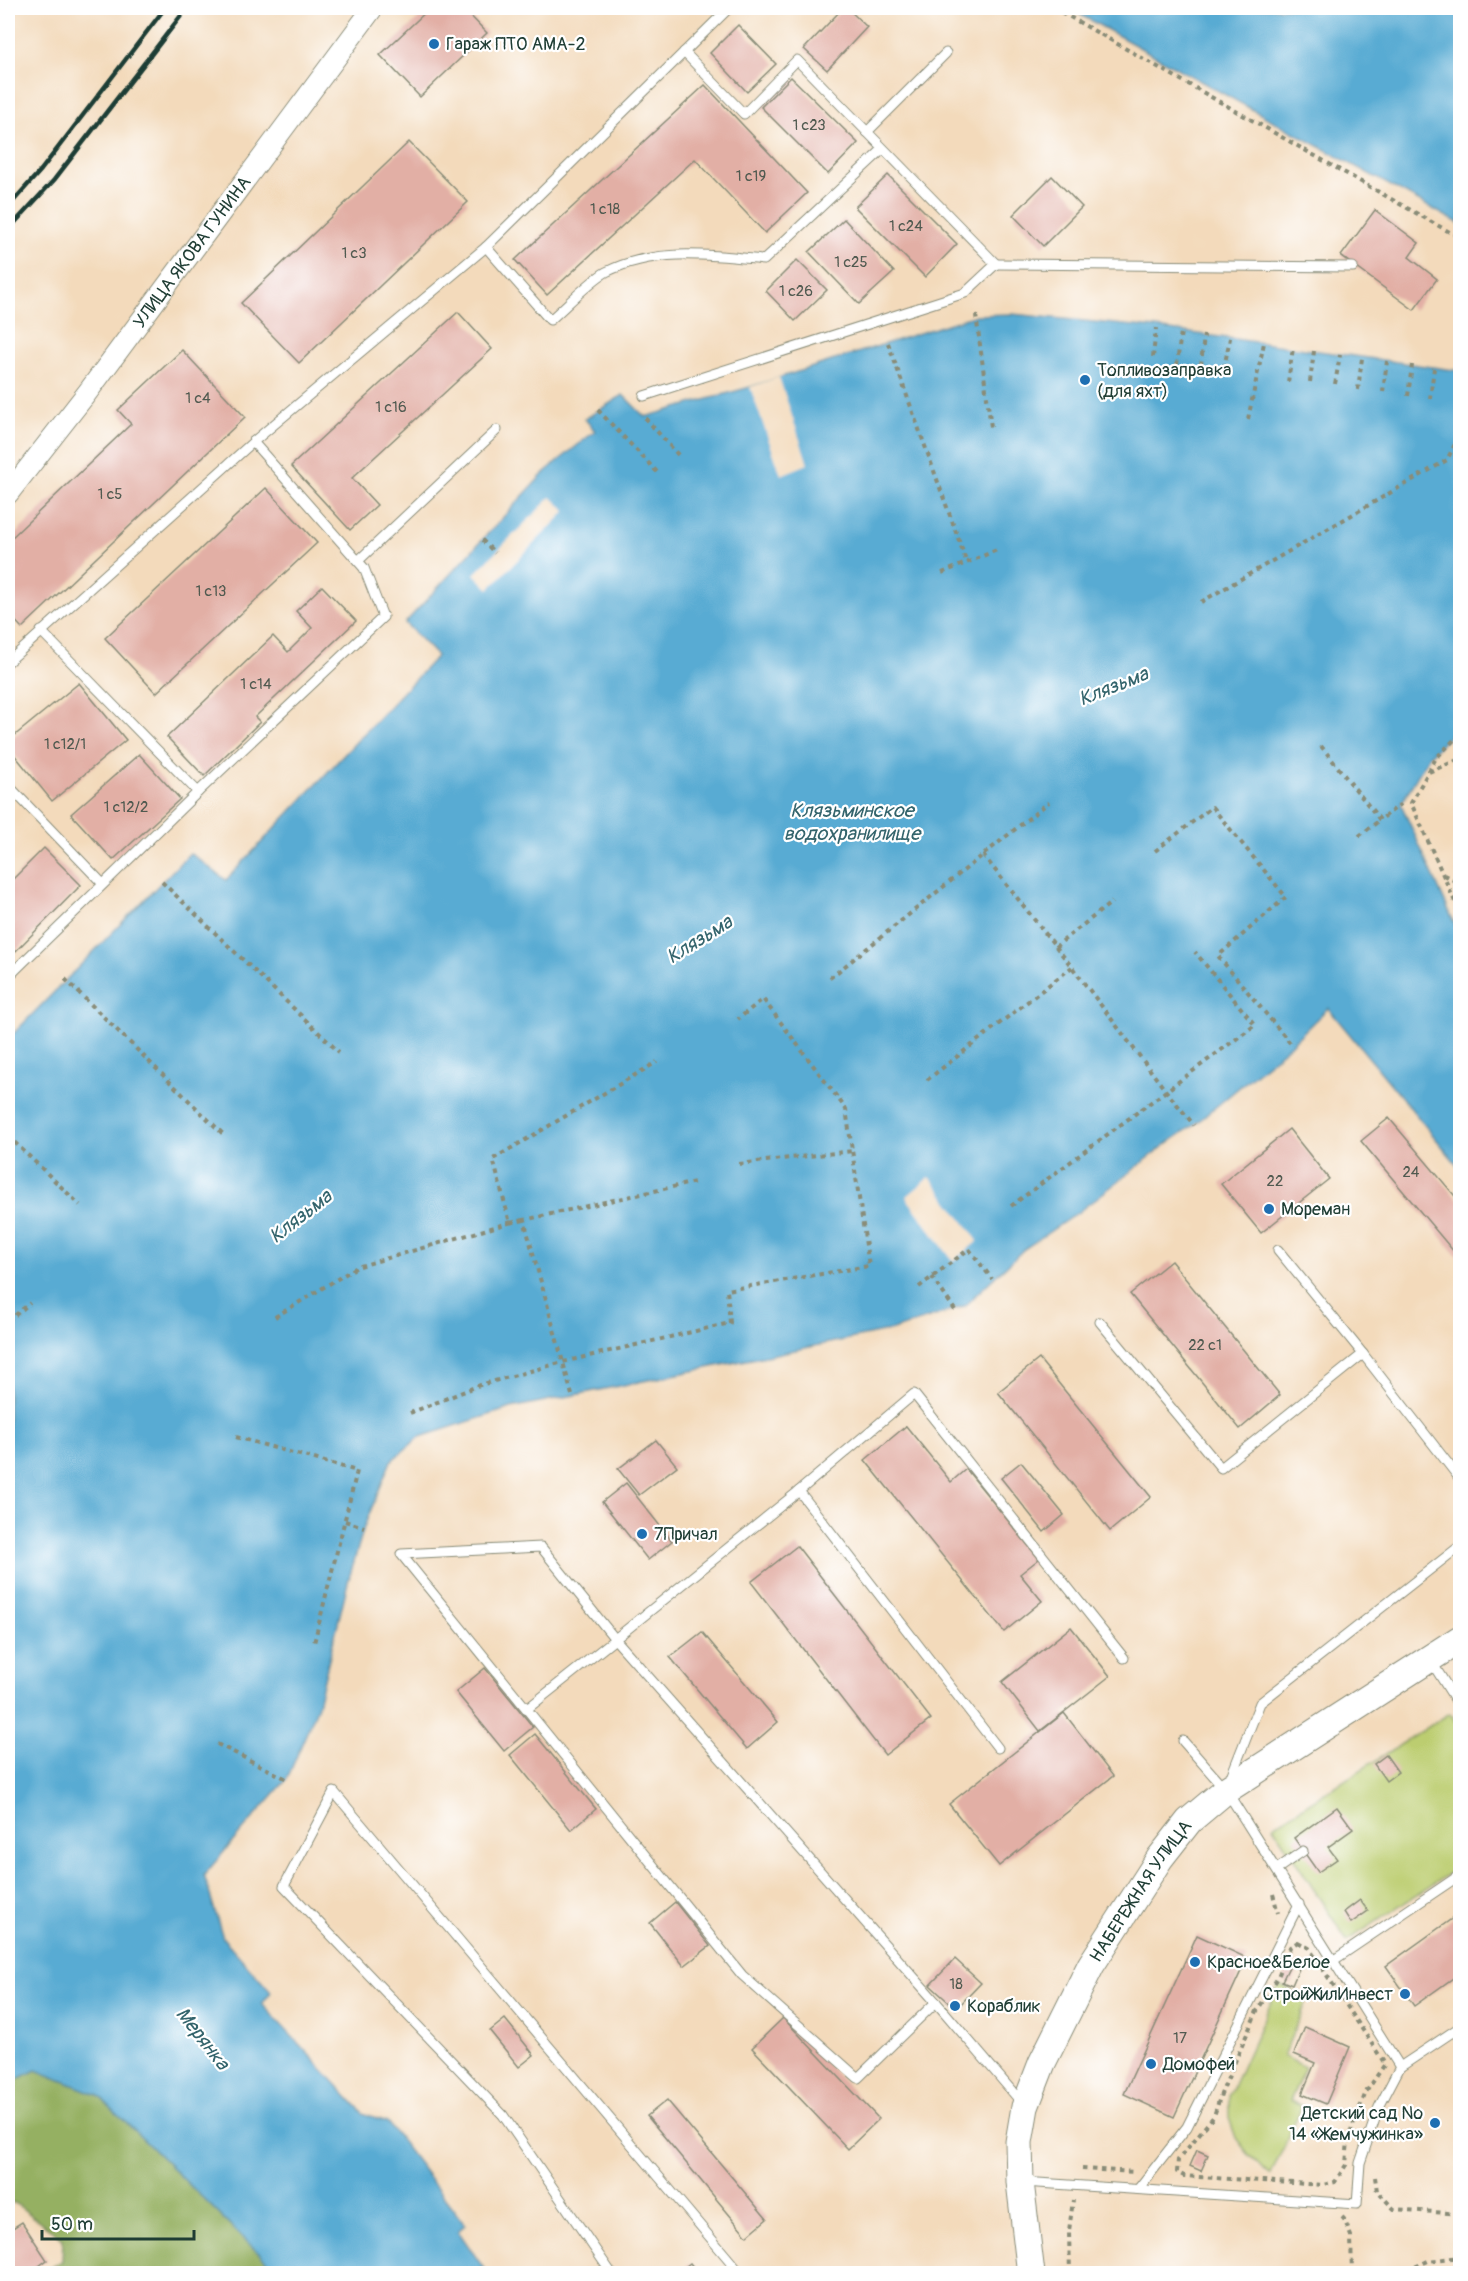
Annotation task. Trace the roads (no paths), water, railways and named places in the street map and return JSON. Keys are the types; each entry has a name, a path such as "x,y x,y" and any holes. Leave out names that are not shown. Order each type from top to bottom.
{"street":[{"name":"УЛИЦА ЯКОВА ГУНИНА","path":"8,494 94,383 373,8"},
{"name":"НАБЕРЕЖНАЯ УЛИЦА","path":"1031,2274 1020,2182 1019,2142 1025,2107 1042,2063 1091,1965 1160,1858 1189,1821 1226,1790 1461,1639"}],"lane":[{"path":"8,662 253,442 486,247 729,8"},
{"path":"684,52 744,114 797,60 996,264"},
{"path":"867,132 946,53"},
{"path":"486,247 550,320 604,273 638,259 697,253 764,260 883,149"},
{"path":"644,396 965,293 996,264 1353,267"},
{"path":"358,561 497,430"},
{"path":"9,976 198,792 383,617 364,567 253,442"},
{"path":"41,632 198,792"},
{"path":"8,785 103,884"},
{"path":"1278,1250 1364,1354 1461,1479"},
{"path":"1101,1322 1221,1468 1364,1354"},
{"path":"527,1709 800,1491 914,1394 1124,1658"},
{"path":"800,1491 998,1748"},
{"path":"1226,1790 1260,1703 1461,1546"},
{"path":"936,2002 858,2078 742,1975 401,1554 541,1547 615,1639 936,2002 1025,2107"},
{"path":"1430,1659 1461,1707"},
{"path":"1183,1741 1226,1790 1400,2067"},
{"path":"612,2274 503,2115 285,1886 334,1792 741,2274"},
{"path":"1276,1869 1303,1851"},
{"path":"1334,1960 1461,1875"},
{"path":"1139,2188 1187,2127 1299,1904"},
{"path":"1020,2182 1357,2204 1360,2163 1379,2107 1400,2067 1461,2027"}],"water":[{"path":"1068,8 1460,8 1460,224"},
{"name":"Клязьминское водохранилище","path":"1012,314 1156,328 1460,371 1460,725 1429,756 1401,804 1460,936 1460,1168 1328,1008 1291,1044 1194,1125 1077,1213 1023,1250 964,1306 893,1330 511,1408 420,1437 391,1461 364,1527 317,1708 287,1779 204,1875 223,1938 271,1992 262,2004 363,2113 387,2122 465,2225 458,2231 487,2273 279,2273 98,2095 36,2070 8,2083 8,1029 13,1034 190,853 226,880 437,656 405,623 546,471 595,431 585,419 623,395 645,417 750,387 976,315"}],"railway":[{"path":"8,207 41,170 165,8"},
{"path":"8,230 54,180 187,8"}],"place":[{"name":"Гараж ПТО АМА-2","path":"434,44"},
{"name":"Топливозаправка (для яхт)","path":"1085,380"},
{"name":"Мореман","path":"1269,1209"},
{"name":"7Причал","path":"642,1534"},
{"name":"Красное&Белое","path":"1195,1962"},
{"name":"СтройЖилИнвест","path":"1405,1994"},
{"name":"Кораблик","path":"955,2006"},
{"name":"Домофей","path":"1151,2064"},
{"name":"Детский сад № 14 «Жемчужинка»","path":"1435,2123"}],"water label":[{"name":"Клязьма","path":"1113,686"},
{"name":"Клязьма","path":"699,939"},
{"name":"Клязьма","path":"300,1216"},
{"name":"Мерянка","path":"203,2038"}]}
